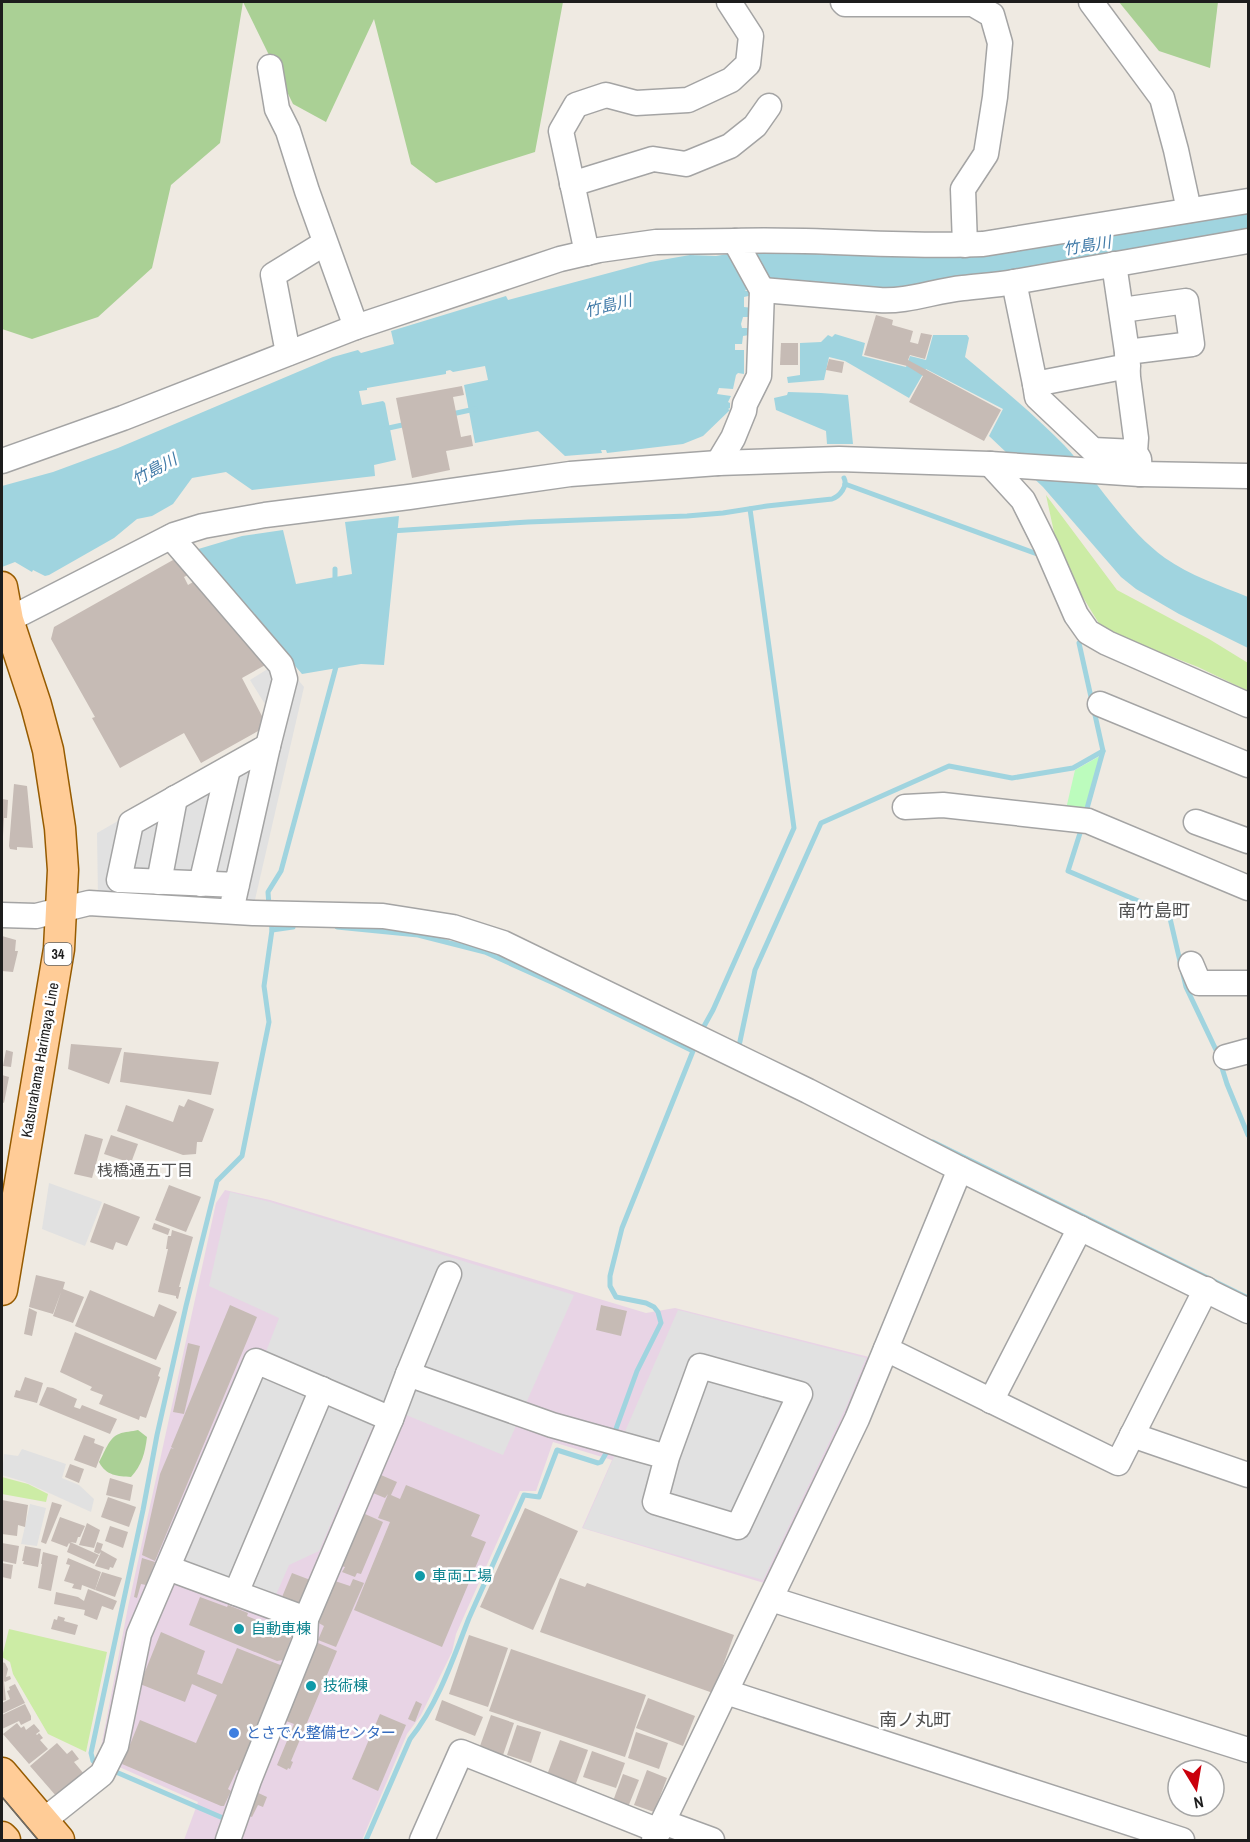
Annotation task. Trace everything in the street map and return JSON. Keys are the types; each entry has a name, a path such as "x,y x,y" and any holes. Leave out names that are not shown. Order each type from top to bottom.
{"main road":[{"name":"Katsurahama Harimaya Line","path":"2,587 5,616 36,705 50,760 60,828 63,870 59,949 2,1290"},
{"path":"2,1773 51,1831"},
{"path":"2,1837 5,1840"}],"street":[{"path":"588,253 561,131 576,105 606,96 636,103 688,100 731,80 748,64 751,36 729,2"},
{"path":"843,2 845,4 973,4 992,15 1000,43 995,97 986,154 963,189 965,245"},
{"path":"1091,2 1162,98 1189,210"},
{"path":"270,67 277,109 288,131 356,327"},
{"path":"572,184 653,159 686,164 730,146 755,126 770,106"},
{"path":"2,461 112,422 356,327 560,259 588,253 656,242 736,244 772,240 946,246 983,244 1248,201"},
{"path":"761,287 887,301 963,288 978,288 1248,242"},
{"path":"288,353 273,275 325,243"},
{"path":"718,463 733,438 745,404 759,376 761,287 736,244"},
{"path":"1114,264 1122,310 1138,463"},
{"path":"1014,282 1037,397 1093,450 1138,463 1248,476"},
{"path":"1035,384 1192,344 1186,302 1122,310"},
{"path":"5,616 171,537 231,520 288,511 570,474 718,463 839,459 995,464 1104,472 1138,463"},
{"path":"995,464 1023,500 1076,615 1088,632 1107,644 1248,705"},
{"path":"171,537 281,666 285,679 237,885 242,912"},
{"path":"1100,704 1248,765"},
{"path":"237,885 119,880 131,823 268,746"},
{"path":"201,884 228,769"},
{"path":"159,882 175,798"},
{"path":"905,807 943,805 1088,821 1248,888"},
{"path":"1196,822 1248,841"},
{"path":"2,915 36,916 89,903 242,912 383,916 453,927 503,943 808,1091 1248,1311"},
{"path":"1191,964 1199,983 1248,983"},
{"path":"658,1831 857,1419 960,1169"},
{"path":"991,1401 1080,1228"},
{"path":"228,1840 304,1640 306,1619 391,1419 449,1274"},
{"path":"886,1349 1118,1463 1206,1289"},
{"path":"51,1831 102,1774 116,1746 140,1634 256,1361 391,1419"},
{"path":"700,1366 800,1394 738,1527 655,1502 667,1457 700,1366"},
{"path":"408,1374 552,1425 667,1457"},
{"path":"236,1593 322,1389"},
{"path":"1132,1435 1248,1475"},
{"path":"168,1568 306,1619"},
{"path":"771,1599 1248,1750"},
{"path":"726,1692 1182,1840"},
{"path":"422,1840 460,1752 658,1831 712,1840"}],"shaded area":[{"path":"282,660 304,687 254,904 98,898 97,833 268,735 273,717 250,680"},
{"path":"49,1183 102,1202 85,1246 42,1229"},
{"path":"225,1190 270,1200 646,1313 675,1308 869,1357 844,1421 764,1583 582,1528 612,1460 553,1442 536,1491 520,1491 456,1634 452,1652 421,1715 407,1734 362,1840 184,1840 198,1802 99,1758 128,1607 216,1203"},
{"path":"230,1192 270,1202 574,1295 503,1455 382,1405 319,1551 289,1565 275,1597 184,1563 279,1318 209,1286"},
{"path":"678,1310 866,1358 847,1405 763,1580 583,1528"},
{"path":"22,1449 66,1464 62,1478 79,1485 94,1499 91,1512 25,1482 2,1475 4,1454 18,1456"},
{"path":"30,1504 46,1508 37,1546 21,1544"}],"green space":[{"path":"2,2 243,2 220,143 171,185 152,268 98,317 32,339 2,329"},
{"path":"243,2 563,2 535,152 436,183 411,164 374,19 326,122 293,104"},
{"path":"1119,2 1218,2 1210,68 1159,51"},
{"path":"1046,495 1117,590 1209,639 1248,663 1248,691 1198,667 1103,630 1060,560"},
{"path":"1100,756 1085,812 1066,809 1075,770"},
{"path":"138,1430 147,1437 138,1468 131,1477 105,1470 99,1462 112,1439 121,1433"},
{"path":"2,1477 28,1484 48,1494 46,1502 2,1494"},
{"path":"9,1629 107,1652 86,1752 48,1734 13,1674 10,1662 2,1657"}],"water":[{"name":"竹島川","path":"1248,207 1248,229 894,290 752,289 745,290 752,290 753,295 744,297 744,307 753,308 753,317 743,317 742,328 749,328 749,335 743,336 742,344 735,344 735,350 744,350 744,374 736,375 733,389 719,388 717,394 731,396 728,402 730,410 703,436 683,444 607,453 606,450 601,450 602,453 565,456 538,431 475,443 464,385 488,380 485,366 453,372 450,370 446,371 446,374 359,391 362,405 383,401 385,403 396,460 374,465 375,476 252,490 226,472 192,478 173,504 152,516 137,519 114,538 49,575 45,576 33,570 32,572 15,562 2,567 2,486 53,472 118,448 333,357 358,350 361,353 394,344 391,331 506,296 508,300 650,262 690,255 716,256 729,252 965,255"},
{"path":"835,334 865,343 862,356 906,367 910,356 926,360 933,335 967,335 969,338 965,357 1028,410 1064,445 1137,533 1165,558 1184,570 1248,597 1248,648 1179,614 1136,589 1121,577 1043,487 989,436 1003,409 926,369 909,398 845,361 829,357 824,380 788,383 787,377 800,375 800,343 821,342 828,335 832,337"},
{"path":"788,392 848,395 853,444 827,444 826,431 776,410 774,398 787,395"},
{"path":"399,516 384,665 361,664 302,674 195,550 242,536 283,530 296,584 352,574 345,522"}],"building":[{"path":"876,315 893,320 892,325 913,331 910,342 918,344 921,333 932,335 925,359 910,355 908,360 1001,410 984,441 909,402 923,376 907,366 864,355"},
{"path":"781,343 798,343 798,365 780,365"},
{"path":"829,359 844,362 842,373 826,370"},
{"path":"462,386 464,395 453,397 461,437 471,435 473,446 446,451 450,470 412,478 396,398"},
{"path":"179,559 188,575 184,577 188,585 198,579 269,663 242,678 263,718 260,730 201,763 184,733 120,768 92,718 95,717 51,639 54,627 173,560"},
{"path":"14,784 27,786 33,848 17,847 17,850 10,849 9,846"},
{"path":"2,799 8,800 3,836 2,836"},
{"path":"2,936 16,940 15,951 18,951 13,972 2,971"},
{"path":"71,1044 122,1048 109,1084 68,1069"},
{"path":"6,1050 13,1052 11,1067 3,1066"},
{"path":"124,1052 219,1062 211,1095 120,1082"},
{"path":"2,1075 9,1077 4,1103 2,1102"},
{"path":"188,1099 214,1109 202,1142 197,1142 196,1154 183,1155 117,1131 126,1105 173,1122 179,1105 184,1107"},
{"path":"85,1134 103,1139 92,1178 74,1174"},
{"path":"111,1135 138,1144 131,1163 104,1154"},
{"path":"169,1185 201,1197 186,1232 155,1220"},
{"path":"104,1203 140,1217 127,1246 116,1242 113,1250 90,1242"},
{"path":"154,1223 170,1229 168,1235 152,1229"},
{"path":"172,1230 193,1237 179,1287 181,1287 178,1299 176,1296 158,1292 168,1249 166,1249 168,1236 171,1236"},
{"path":"36,1275 65,1282 63,1289 84,1297 73,1323 53,1316 61,1292 53,1314 29,1307"},
{"path":"90,1290 154,1317 159,1304 177,1312 156,1360 75,1326"},
{"path":"230,1305 257,1317 155,1561 142,1555 160,1474 171,1448 174,1449 171,1447"},
{"path":"601,1305 627,1311 621,1336 596,1330"},
{"path":"29,1308 37,1312 32,1336 24,1334"},
{"path":"75,1332 161,1368 146,1418 140,1416 139,1420 99,1404 103,1395 90,1390 92,1387 60,1372"},
{"path":"188,1343 200,1346 184,1414 173,1412"},
{"path":"25,1377 43,1383 37,1403 14,1397 16,1390 20,1391"},
{"path":"47,1387 77,1399 74,1407 80,1409 82,1405 117,1419 110,1434 39,1405"},
{"path":"84,1435 95,1439 94,1443 104,1447 96,1468 74,1460"},
{"path":"70,1464 84,1469 79,1483 65,1477"},
{"name":"車両工場","path":"381,1475 397,1482 391,1495 400,1499 406,1485 480,1515 471,1536 486,1542 442,1647 354,1610 390,1522 378,1518 388,1494 385,1498 373,1493"},
{"path":"110,1478 133,1485 130,1501 106,1495"},
{"path":"108,1497 136,1507 129,1527 101,1517"},
{"path":"2,1500 28,1505 25,1527 18,1525 17,1536 2,1534"},
{"path":"52,1502 62,1505 46,1544 41,1542"},
{"path":"525,1508 578,1531 533,1630 480,1607"},
{"path":"365,1514 383,1522 361,1574 357,1573 355,1577 342,1572 345,1567 341,1566"},
{"path":"60,1517 85,1526 76,1543 70,1542 99,1555 94,1564 67,1552 69,1543 67,1547 51,1541"},
{"path":"87,1523 100,1530 94,1548 79,1545"},
{"path":"110,1526 128,1532 123,1548 105,1541"},
{"path":"97,1542 103,1544 101,1550 117,1559 113,1568 110,1567 109,1570 95,1566 101,1552 99,1554 94,1552"},
{"path":"2,1543 19,1546 16,1564 2,1561"},
{"path":"25,1546 41,1549 38,1567 23,1564"},
{"path":"43,1552 58,1556 51,1591 38,1588"},
{"path":"68,1558 101,1572 95,1590 82,1585 81,1590 72,1588 74,1584 64,1581 70,1565 66,1564"},
{"path":"142,1558 155,1562 146,1585 141,1584 137,1598 134,1597"},
{"path":"2,1563 13,1565 11,1579 2,1577"},
{"path":"102,1572 122,1578 115,1597 95,1590"},
{"path":"292,1573 313,1581 303,1605 282,1597"},
{"path":"560,1578 585,1587 587,1583 734,1635 713,1693 540,1632"},
{"path":"353,1579 364,1583 336,1647 318,1640 324,1626 317,1622 335,1581 350,1586"},
{"path":"88,1589 117,1601 113,1610 102,1606 97,1620 84,1615 85,1610 54,1604 56,1592 78,1597 84,1601"},
{"name":"自動車棟","path":"200,1597 248,1613 247,1616 292,1636 283,1660 277,1661 189,1625"},
{"path":"58,1616 65,1618 64,1621 78,1625 75,1635 51,1629 54,1619 57,1620"},
{"path":"161,1632 205,1651 197,1674 222,1684 237,1648 283,1666 239,1771 237,1770 228,1789 231,1791 224,1806 122,1764 140,1720 196,1743 217,1695 192,1684 185,1702 140,1684"},
{"path":"469,1635 508,1648 488,1707 449,1694"},
{"name":"技術棟","path":"318,1643 337,1651 291,1761 293,1762 287,1770 277,1765 294,1724 286,1721"},
{"path":"511,1649 646,1695 625,1757 489,1711"},
{"path":"2,1662 8,1669 6,1677 10,1676 11,1679 4,1681 6,1700 2,1701"},
{"path":"15,1684 25,1703 2,1714 2,1703 10,1699 7,1691"},
{"path":"648,1698 695,1716 683,1746 636,1728"},
{"path":"442,1700 483,1717 475,1736 435,1720"},
{"path":"416,1701 422,1704 415,1722 408,1719"},
{"path":"25,1704 31,1720 21,1725 19,1721 2,1729 2,1715"},
{"path":"380,1714 406,1725 378,1791 352,1779"},
{"path":"491,1715 514,1723 503,1755 480,1746"},
{"path":"17,1723 21,1728 24,1726 26,1730 34,1724 40,1731 36,1734 39,1733 43,1738 40,1740 48,1749 29,1764 3,1734"},
{"path":"517,1725 541,1732 531,1763 507,1755"},
{"path":"636,1732 668,1743 659,1769 628,1758"},
{"path":"560,1740 588,1750 575,1786 547,1775"},
{"path":"57,1743 67,1754 72,1750 79,1759 74,1762 84,1774 57,1797 30,1766"},
{"path":"592,1751 625,1763 616,1788 583,1777"},
{"path":"647,1770 667,1778 654,1812 634,1805"},
{"path":"623,1774 639,1780 628,1807 613,1801"},
{"path":"254,1791 267,1797 263,1807 258,1805 252,1817 247,1815"}],"waterway":[{"path":"452,414 475,409"},
{"path":"384,429 407,424"},
{"path":"391,531 723,513 832,499 842,490 845,484 844,478"},
{"path":"845,484 1042,557"},
{"path":"703,1028 794,828 750,509"},
{"path":"335,569 335,582"},
{"path":"1079,643 1103,751 1086,812"},
{"path":"269,906 268,892 281,871 337,663"},
{"path":"744,1048 739,1046 755,970 821,823 949,766 1012,778 1073,768 1103,751"},
{"path":"1081,830 1068,871 1169,914 1186,987 1217,1052 1227,1084 1248,1135"},
{"path":"96,1763 91,1753 186,1306 217,1181 242,1156 269,1022 264,986 272,930 271,919"},
{"path":"272,930 293,927"},
{"path":"337,927 418,935 485,952 693,1051 622,1228 610,1276 610,1286 616,1297 646,1303 654,1307 661,1323 637,1371 613,1437"},
{"path":"933,1142 1248,1298"},
{"path":"366,1840 410,1739 429,1711 444,1681 469,1618 524,1495 539,1497 557,1450 598,1463 601,1462 609,1448"},
{"path":"116,1772 223,1818"}],"tram line":[{"path":"2,1797 38,1840"}],"place":[{"name":"車両工場","path":"420,1576"},
{"name":"自動車棟","path":"239,1629"},
{"name":"技術棟","path":"311,1686"},
{"name":"とさでん整備センター","path":"234,1733"}],"district":[{"name":"南竹島町","path":"1154,911"},
{"name":"桟橋通五丁目","path":"145,1170"},
{"name":"南ノ丸町","path":"915,1720"}]}
